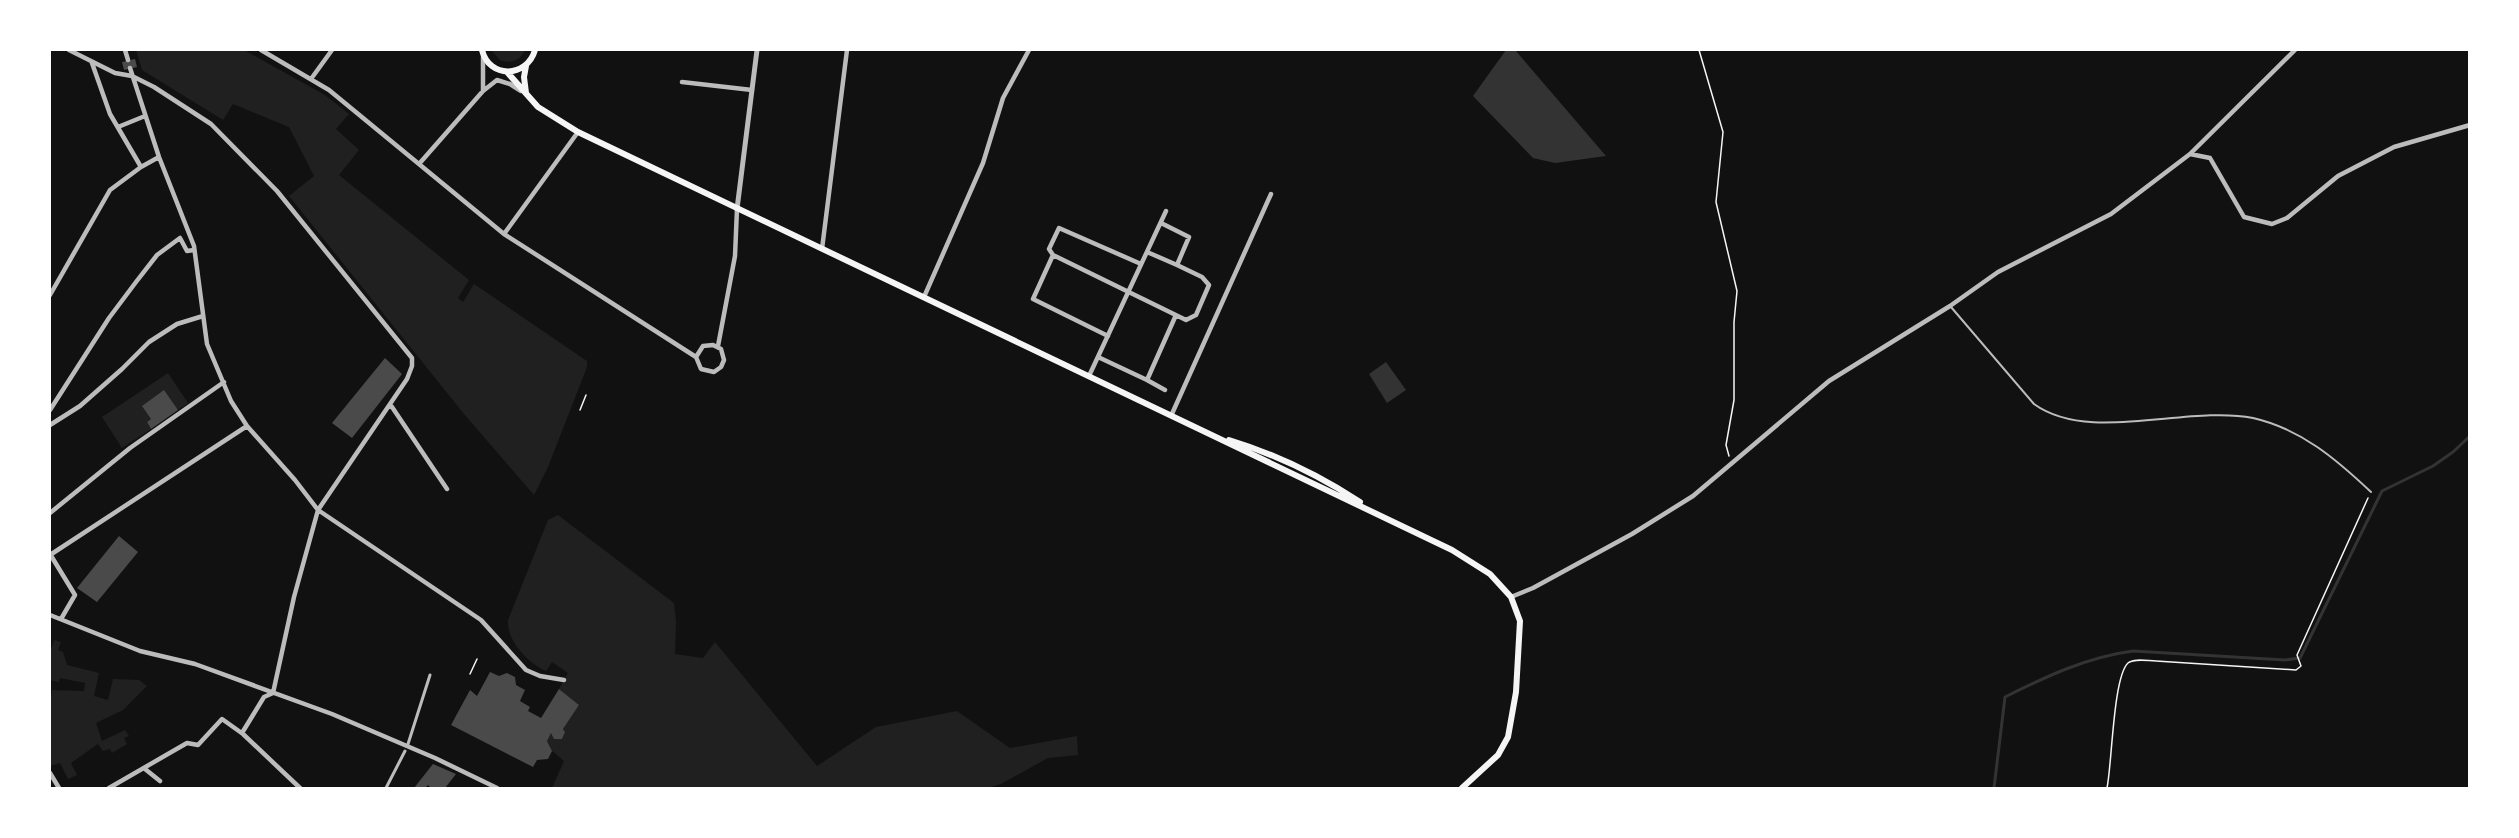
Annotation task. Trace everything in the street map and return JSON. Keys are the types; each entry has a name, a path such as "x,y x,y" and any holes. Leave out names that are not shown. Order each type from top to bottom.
{"main road":[{"path":"526,94 524,82 526,66 535,50"},
{"path":"481,51 492,66 507,72 545,112 579,132 1452,550 1490,574 1511,597 1520,621 1513,718 1508,737 1498,755 1462,789"},
{"path":"507,72 526,66"},
{"path":"1211,435 1255,448 1311,474 1342,490 1385,518"},
{"path":"1250,454 1309,477 1311,474"}],"street":[{"path":"69,50 115,73 132,76 197,113 215,127 277,191 412,358 410,372 318,510 294,597 273,693"},
{"path":"125,50 128,60"},
{"path":"261,50 328,90 504,234 696,357 701,369 714,372 721,367 724,360 723,352 718,346"},
{"path":"311,79 332,50"},
{"path":"718,346 735,256 738,209 757,50"},
{"path":"822,249 848,50"},
{"path":"924,297 983,163 1003,98 1029,50"},
{"path":"1511,597 1533,588 1632,534 1693,496 1829,381 1950,306 1998,272 2111,214 2190,154 2295,50"},
{"path":"481,51 485,71 483,90"},
{"path":"92,63 110,114 141,167"},
{"path":"130,68 159,157 194,249 207,344 231,401 247,426 295,480 318,510 481,620 526,670 540,676 564,680"},
{"path":"419,164 483,90 507,72"},
{"path":"497,80 510,84 526,94"},
{"path":"682,81 752,90"},
{"path":"118,127 145,116"},
{"path":"2190,154 2210,158 2244,217 2272,224 2287,218 2338,176 2394,147 2469,125"},
{"path":"504,234 579,132"},
{"path":"50,296 110,190 159,157"},
{"path":"1171,416 1271,194"},
{"path":"1089,376 1166,211"},
{"path":"1161,223 1189,237 1177,266"},
{"path":"1142,264 1059,228 1049,249 1053,255 1186,320 1196,315 1209,285 1202,277 1147,252"},
{"path":"50,410 109,318 157,255 180,238 188,251 194,249"},
{"path":"1053,255 1033,300 1107,336"},
{"path":"1147,380 1176,315"},
{"path":"50,425 80,406 122,369 148,342 177,324 203,316"},
{"path":"696,357 704,346 718,346"},
{"path":"1098,357 1165,390"},
{"path":"50,513 130,448 224,382"},
{"path":"390,404 447,489"},
{"path":"61,620 75,595 50,554 247,426"},
{"path":"50,615 140,651 195,664 273,693 435,758 497,789"},
{"path":"408,744 430,675"},
{"path":"242,733 264,697 273,693"},
{"path":"109,789 187,742 198,745 222,719 242,733 300,789"},
{"path":"386,789 405,751"},
{"path":"145,769 160,782"},
{"path":"50,773 59,789"}],"lane":[{"path":"1950,306 2034,404 2047,414 2067,419 2114,422 2234,415 2255,419 2299,434 2327,453 2371,492"}],"path":[{"path":"1699,50 1723,132 1716,202 1737,291 1734,322 1734,400 1726,445 1731,465"},
{"path":"580,410 586,395"},
{"path":"2107,789 2118,696 2123,672 2128,663 2156,661 2296,670 2301,666 2297,655 2371,492"},
{"path":"470,674 477,659"}],"shaded area":[{"path":"136,50 244,50 325,95 349,114 336,129 359,150 339,175 469,280 458,298 463,302 474,284 587,361 587,367 548,467 534,495 464,414 289,196 314,176 289,127 233,104 223,120 142,70"},
{"path":"491,50 525,50 518,59 508,62 500,60"},
{"path":"1506,50 1515,50 1606,156 1555,163 1533,158 1473,96"},
{"path":"1386,362 1406,390 1387,403 1369,374"},
{"path":"168,373 188,403 178,410 164,391 151,419 147,422 151,429 122,448 102,417"},
{"path":"558,515 674,603 675,654 703,658 715,642 817,766 876,727 957,711 1010,748 1077,736 1078,755 1048,758 1001,784 987,788 552,788 564,761 552,751 547,741 551,733 562,739 565,732 563,729 579,705 559,689 568,673 552,662 546,671 526,657 514,643 508,628 508,620 548,520"},
{"path":"54,640 61,642 58,650 63,652 67,665 99,673 94,696 108,700 113,679 139,680 147,686 123,710 96,723 102,741 125,730 129,736 124,738 127,744 112,753 110,749 103,751 98,744 71,763 77,775 68,779 60,763 50,766 52,690 84,691 85,683 60,678 59,682 50,680 50,652"}],"building":[{"path":"135,59 137,67 124,70 122,62"},
{"path":"385,358 402,374 352,438 332,423"},
{"path":"164,390 178,410 151,429 147,422 151,419 142,406"},
{"path":"119,536 138,552 97,602 77,588"},
{"path":"490,672 499,676 507,673 515,677 516,685 525,690 520,701 530,707 528,711 541,718 559,689 579,705 563,729 565,732 562,739 554,739 551,733 547,741 552,751 548,759 537,760 533,767 451,725 470,690 477,696"},
{"path":"433,764 456,774 445,788 431,788 428,785 425,788 414,788"}],"waterway":[{"path":"1994,788 2005,697 2051,675 2099,658 2133,651 2285,660 2300,658 2382,491 2433,466 2470,436"}]}
